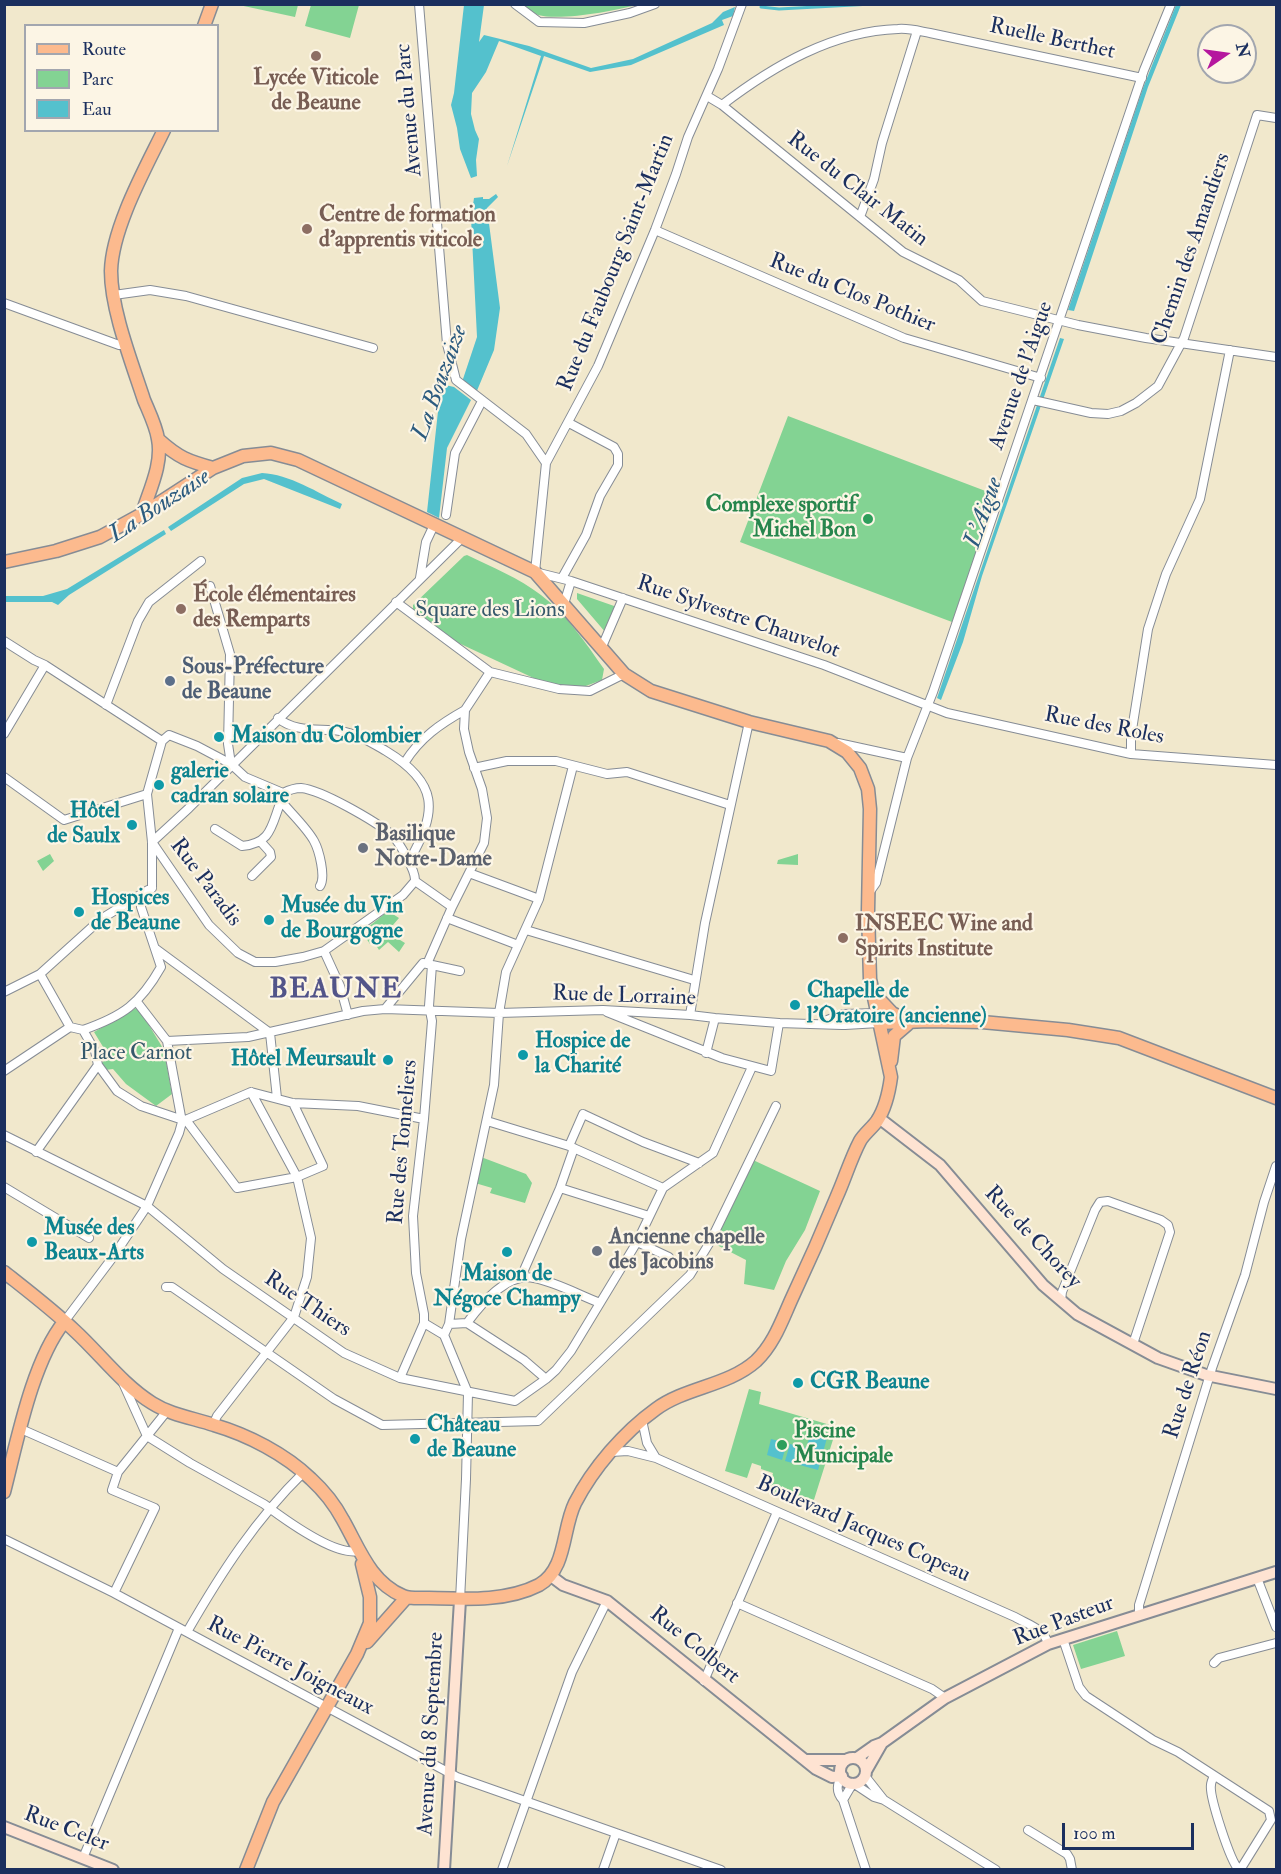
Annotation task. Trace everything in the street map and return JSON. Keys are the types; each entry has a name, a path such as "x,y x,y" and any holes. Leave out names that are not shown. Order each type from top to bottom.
{"main road":[{"path":"205,24 212,4"},
{"path":"142,514 157,467 159,440 126,345 114,295 111,271 115,244 139,179 163,132"},
{"path":"159,440 184,460 213,468"},
{"path":"4,562 89,542 117,530 213,468 235,458 255,453 286,456 534,572 624,674 651,691 749,722 829,741 847,752 855,761 864,777 870,798 869,966 871,990 891,1077"},
{"path":"871,990 892,1013 910,1022"},
{"path":"877,1018 892,1013"},
{"path":"877,1018 910,1022 990,1022 1119,1038 1276,1098"},
{"path":"358,1551 383,1584 406,1598 460,1600 512,1594 540,1584 551,1576 558,1562 573,1506 592,1474 611,1452 642,1420 667,1402 738,1374 765,1352 775,1336 815,1249 860,1141 879,1118 889,1092 894,1036 910,1022"},
{"path":"4,1272 64,1322 152,1404 213,1425 268,1449 304,1472 318,1486 343,1519 358,1551 369,1590 372,1613 370,1623 357,1654 328,1708 273,1802 246,1869"},
{"path":"4,1492 42,1362 64,1322"},
{"path":"357,1654 406,1598"}],"street":[{"name":"Avenue du Parc","path":"419,4 447,344 456,380 526,434 546,463"},
{"path":"515,4 539,22 584,23 630,13 655,4"},
{"name":"Rue du Faubourg Saint-Martin","path":"534,572 546,463 598,366 655,230 688,137 707,96 742,4"},
{"name":"Avenue de l'Aigue","path":"868,893 876,883 907,758 928,706 1038,401 1041,378 1066,321 1142,78 1171,4"},
{"name":"Ruelle Berthet","path":"722,105 794,59 822,45 860,34 901,29 1142,78"},
{"path":"860,217 874,178 882,143 917,31"},
{"name":"Rue du Clair Matin","path":"707,96 722,105 903,252 958,280 982,301 1146,338 1276,357"},
{"name":"Chemin des Amandiers","path":"1038,401 1099,414 1121,411 1147,396 1158,386 1182,343 1257,115 1276,118"},
{"name":"Rue du Clos Pothier","path":"655,230 904,338 1041,378"},
{"path":"114,295 150,290 186,296 373,348"},
{"path":"4,303 119,345 126,345"},
{"path":"1131,754 1132,726 1148,629 1166,574 1200,499 1230,350"},
{"path":"446,515 455,453 482,401"},
{"path":"562,579 586,535 600,496 618,465 618,454 614,447 569,423"},
{"path":"420,579 426,542 434,525"},
{"path":"152,842 462,538"},
{"path":"106,705 138,621 149,602 201,561"},
{"name":"Rue Sylvestre Chauvelot","path":"534,572 571,581 824,665 928,706"},
{"path":"564,604 571,581"},
{"path":"210,586 230,654 228,744 231,764"},
{"path":"601,649 623,598"},
{"path":"396,602 490,672 559,689 590,691 624,674"},
{"path":"4,641 162,741"},
{"path":"4,734 45,665"},
{"path":"405,762 413,749 436,727 465,710 490,672"},
{"name":"Rue des Roles","path":"928,706 1131,754 1276,765"},
{"path":"430,964 447,918 484,843 487,818 482,789 464,729 465,710"},
{"path":"278,718 298,728 342,731 368,740 405,762 421,781 430,801 424,835 409,861"},
{"path":"690,1014 694,980 749,722"},
{"path":"4,1071 70,1027 83,1029 103,1023 137,1002 161,967 141,903 152,888 152,842 147,794 162,741 168,735 197,746 231,764 244,777 282,797 314,840 323,874 320,886"},
{"path":"829,741 907,758"},
{"path":"855,761 866,749"},
{"path":"474,768 507,761 556,761 607,774 627,772 730,804"},
{"path":"444,1335 449,1324 461,1239 494,1085 499,1013 506,972 539,899 573,766"},
{"path":"4,777 64,820 147,794"},
{"path":"215,829 242,846 261,842 267,837 282,797 291,789 301,788 344,804 393,836 409,861 416,877 415,881 452,907"},
{"name":"Rue Paradis","path":"152,842 209,925 238,953 255,962 275,962 324,951 403,895 415,881"},
{"path":"252,876 271,857 270,852 261,842"},
{"path":"469,873 539,899"},
{"path":"4,992 40,974 101,919 152,888"},
{"path":"447,918 518,945"},
{"path":"526,930 694,980"},
{"path":"156,949 270,1033 278,1098"},
{"path":"324,951 340,986 348,1015"},
{"path":"385,1009 423,963 460,971"},
{"name":"Rue des Tonneliers","path":"424,1323 416,1273 413,1216 432,1021 430,964"},
{"path":"40,974 70,1027"},
{"path":"137,1002 166,1041 183,1120 237,1188 297,1177 323,1166 293,1103"},
{"name":"Rue de Lorraine","path":"166,1041 248,1037 385,1009 499,1013 603,1010 690,1014 779,1023 843,1025 877,1018"},
{"path":"603,1010 706,1053 771,1071 779,1023"},
{"name":"Rue de Lorraine","path":"817,1024 843,1014 877,1018"},
{"path":"706,1053 715,1018"},
{"path":"83,1029 95,1051 98,1065 117,1091 141,1106 183,1120 251,1092 293,1103 358,1106 424,1119"},
{"path":"36,1152 98,1065"},
{"path":"487,1121 571,1147 663,1188 712,1153 752,1067"},
{"path":"213,1425 217,1416 294,1317 307,1277 311,1238 297,1177 251,1092"},
{"path":"166,1287 171,1287 334,1399 382,1425 537,1421 690,1275 710,1242 776,1106"},
{"path":"521,1277 560,1188 583,1114 643,1142 699,1163"},
{"name":"Rue de Chorey","path":"879,1118 940,1165 1043,1285 1077,1314 1158,1358 1210,1376 1276,1389"},
{"path":"64,1322 100,1275 147,1206 174,1149 183,1120"},
{"name":"Rue Thiers","path":"4,1136 147,1206 223,1269 344,1353 400,1378 515,1401 546,1379 571,1351 637,1242 663,1188"},
{"name":"Rue de Réon","path":"1139,1615 1138,1605 1210,1376 1245,1275 1276,1166"},
{"path":"4,1187 89,1238"},
{"path":"560,1188 650,1216"},
{"path":"1061,1300 1062,1292 1100,1202 1108,1201 1165,1222 1170,1232 1133,1344"},
{"path":"637,1242 669,1257"},
{"path":"467,1323 480,1305 496,1290 521,1277 533,1277 600,1303"},
{"path":"400,1378 424,1323 444,1335 468,1393 460,1600"},
{"path":"449,1324 467,1323 524,1360 546,1379"},
{"path":"121,1376 147,1436 330,1546 351,1553 358,1551"},
{"path":"114,1593 155,1508 112,1490 118,1472 167,1411"},
{"path":"642,1420 647,1443 656,1458"},
{"path":"21,1429 118,1472"},
{"name":"Boulevard Jacques Copeau","path":"611,1452 627,1451 656,1458 1015,1617 1041,1631 1048,1644"},
{"path":"187,1632 239,1546 304,1472"},
{"path":"704,1681 777,1512"},
{"name":"Rue Pierre Joigneaux","path":"4,1539 114,1593 464,1779 721,1869"},
{"name":"Rue Pasteur","path":"857,1758 945,1698 1048,1644 1276,1572"},
{"name":"Rue Colbert","path":"551,1576 563,1585 607,1601 816,1769 832,1777 842,1776"},
{"path":"1257,1578 1276,1627"},
{"name":"Avenue du 8 Septembre","path":"444,1869 460,1600"},
{"path":"502,1869 572,1672 607,1601"},
{"path":"738,1603 932,1689 945,1698"},
{"path":"83,1858 179,1628"},
{"path":"1063,1640 1079,1687 1086,1695 1153,1740 1178,1752 1274,1814 1239,1869 1233,1861 1224,1838 1210,1787 1214,1776"},
{"path":"1214,1663 1219,1658 1276,1642"},
{"name":"Rue Pasteur","path":"866,1774 882,1743"},
{"path":"806,1760 857,1758 864,1763 866,1774 884,1800"},
{"path":"845,1760 841,1767 845,1781 884,1800 996,1869"},
{"path":"852,1783 860,1782 866,1774"},
{"path":"842,1776 837,1788 866,1869"},
{"path":"843,1800 852,1783"},
{"name":"Rue Celer","path":"4,1827 113,1869"},
{"path":"1028,1830 1067,1854 1072,1869"},
{"path":"603,1869 616,1833"}],"green space":[{"path":"297,4 298,5 295,17 239,5"},
{"path":"311,5 359,5 350,38 305,26"},
{"path":"522,5 636,5 573,16 548,17 538,15"},
{"name":"Complexe sportif Michel Bon","path":"788,416 996,495 952,622 740,542"},
{"name":"Square des Lions","path":"467,555 524,583 559,611 604,669 602,680 583,687 542,682 450,639 413,610 413,605"},
{"path":"577,593 617,607 606,633 577,599"},
{"path":"50,854 54,861 43,871 37,861"},
{"path":"798,854 798,865 777,864 778,860"},
{"path":"388,911 399,918 387,932 405,943 399,952 388,942 379,950 374,942 370,944 362,932"},
{"name":"Place Carnot","path":"138,1007 164,1050 172,1094 156,1106 126,1084 113,1069 105,1070 101,1063 108,1059 94,1032"},
{"path":"481,1157 526,1174 532,1183 525,1203 490,1193 492,1188 475,1183"},
{"path":"753,1160 820,1191 805,1230 786,1261 774,1290 744,1284 746,1260 713,1243"},
{"name":"Piscine Municipale","path":"749,1389 761,1392 759,1404 837,1427 812,1506 768,1492 773,1473 761,1469 761,1466 752,1463 747,1478 725,1471"},
{"path":"1117,1631 1125,1656 1081,1669 1073,1645"}],"water":[{"path":"464,5 484,5 479,42 484,35 529,46 591,68 633,59 712,23 723,12 735,7 733,16 722,20 724,25 631,65 590,72 544,56 507,166 541,56 499,41 486,72 472,93 471,114 479,139 476,160 477,176 471,178 460,149 451,105"},
{"path":"1176,5 1181,5 1148,87 1074,311 1068,310 1143,88"},
{"path":"496,194 498,197 487,208 500,308 494,350 476,393 462,382 477,337 471,218 474,198 489,199"},
{"path":"1060,338 1064,339 982,576 963,642 941,700 937,698"},
{"path":"441,384 454,387 471,400 447,448 439,518 427,512"},
{"path":"262,473 283,477 303,485 342,504 340,509 264,479 244,484 171,531 168,527 242,478"},
{"path":"164,530 166,534 69,595 58,605 52,602 5,602 5,596 43,596 67,589"},
{"path":"811,1433 827,1438 818,1470 785,1461 790,1444 806,1448"},
{"path":"771,1439 787,1443 782,1460 767,1455"}],"waterway":[{"path":"761,7 779,9 872,4"}],"place":[{"name":"Lycée Viticole de Beaune","path":"316,56"},
{"name":"Centre de formation d'apprentis viticole","path":"307,229"},
{"name":"Complexe sportif Michel Bon","path":"868,519"},
{"name":"École élémentaires des Remparts","path":"181,609"},
{"name":"Sous-Préfecture de Beaune","path":"170,681"},
{"name":"Maison du Colombier","path":"219,737"},
{"name":"galerie cadran solaire","path":"159,785"},
{"name":"Hôtel de Saulx","path":"132,825"},
{"name":"Basilique Notre-Dame","path":"363,848"},
{"name":"Hospices de Beaune","path":"79,912"},
{"name":"Musée du Vin de Bourgogne","path":"269,920"},
{"name":"INSEEC Wine and Spirits Institute","path":"843,938"},
{"name":"Chapelle de l'Oratoire (ancienne)","path":"795,1005"},
{"name":"Hospice de la Charité","path":"523,1055"},
{"name":"Hôtel Meursault","path":"388,1060"},
{"name":"Musée des Beaux-Arts","path":"32,1242"},
{"name":"Ancienne chapelle des Jacobins","path":"597,1251"},
{"name":"Maison de Négoce Champy","path":"507,1252"},
{"name":"CGR Beaune","path":"798,1383"},
{"name":"Château de Beaune","path":"415,1439"},
{"name":"Piscine Municipale","path":"782,1445"}],"district":[{"name":"BEAUNE","path":"336,991"}],"water label":[{"name":"La Bouzaize","path":"441,383"},
{"name":"La Bouzaise","path":"160,507"},
{"name":"L'Aigue","path":"985,513"}]}
